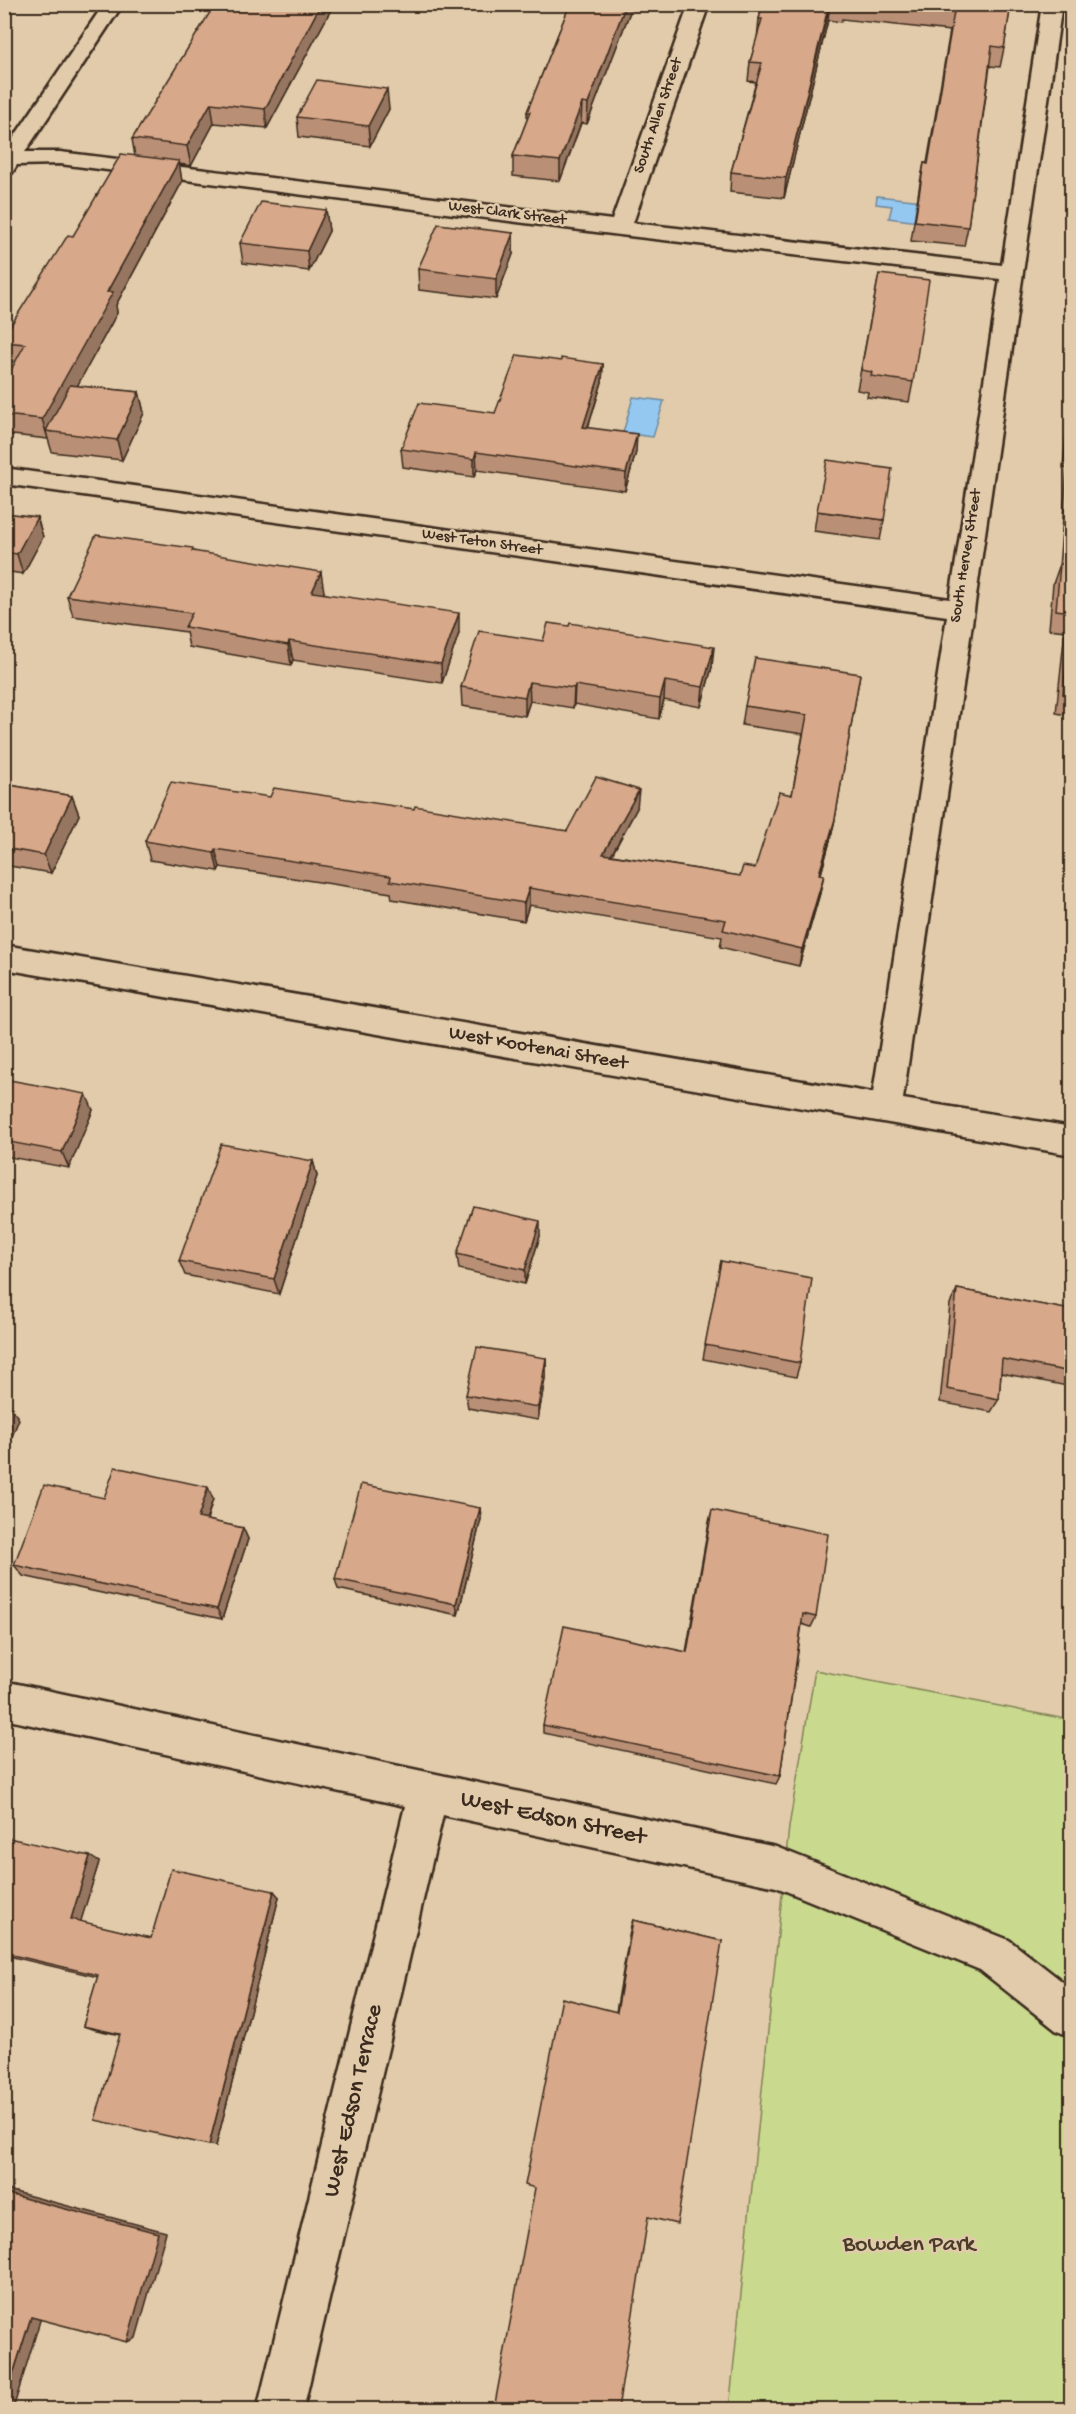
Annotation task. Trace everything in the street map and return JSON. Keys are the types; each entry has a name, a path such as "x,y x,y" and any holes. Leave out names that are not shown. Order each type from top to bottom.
{"street":[{"path":"7,162 114,4"},
{"name":"South Allen Street","path":"620,228 699,4"},
{"name":"South Hervey Street","path":"886,1109 959,609 1052,4"},
{"name":"West Clark Street","path":"7,162 60,158 620,228 1010,273"},
{"name":"West Teton Street","path":"4,476 959,609"},
{"name":"West Kootenai Street","path":"4,957 1071,1140"},
{"name":"West Edson Street","path":"4,1700 776,1867 994,1955 1071,2016"},
{"name":"West Edson Terrace","path":"280,2409 428,1792"}],"green space":[{"name":"Bowden Park","path":"815,1670 1071,1720 1071,2409 729,2410 789,1827"}],"water":[{"path":"877,196 922,201 918,222 889,218 892,206 876,204"},
{"path":"633,397 664,401 653,437 623,433"}],"building":[{"path":"215,4 321,4 265,109 211,103 187,146 132,139"},
{"path":"570,4 626,4 588,104 582,103 560,161 513,156 530,112 527,112"},
{"path":"763,4 829,4 786,178 731,172 762,63 750,62 762,19 759,19"},
{"path":"890,4 1011,4 1004,48 992,46 968,227 915,221 924,163 928,164 954,12"},
{"path":"317,80 387,89 368,126 297,117"},
{"path":"121,154 179,161 107,292 113,292 42,419 4,415 4,383 25,344 4,342 4,336 68,235 73,236"},
{"path":"261,202 326,210 307,251 240,243"},
{"path":"438,224 513,233 496,279 418,269"},
{"path":"879,274 929,280 913,382 871,376 872,372 861,370"},
{"path":"517,355 603,364 583,427 637,434 626,473 476,452 474,459 401,449 419,403 495,413"},
{"path":"70,385 139,392 117,440 46,431"},
{"path":"1071,422 1071,448 1069,448"},
{"path":"827,460 892,469 884,520 817,511"},
{"path":"1071,470 1071,612 1056,610 1060,564 1064,564"},
{"path":"4,513 37,517 17,554 4,552"},
{"path":"96,535 193,548 192,551 321,572 312,592 459,613 441,664 289,641 288,645 185,627 192,613 67,596"},
{"path":"1071,616 1071,695 1063,694"},
{"path":"548,623 569,626 570,623 714,647 703,687 665,681 660,699 575,685 574,688 529,682 525,697 461,687 479,631 543,641"},
{"path":"755,658 860,674 835,819 819,874 824,875 802,949 723,930 726,920 529,888 524,903 390,881 391,876 215,849 214,853 145,841 171,782 270,797 274,788 414,809 415,806 567,831 596,777 639,790 603,854 740,876 743,866 755,868 779,792 792,795 807,715 745,706"},
{"path":"4,784 72,796 44,855 4,848"},
{"path":"4,1079 86,1094 62,1152 4,1141"},
{"path":"221,1144 313,1161 274,1279 179,1261"},
{"path":"473,1206 540,1221 525,1270 457,1254"},
{"path":"721,1261 812,1278 800,1363 705,1345"},
{"path":"957,1289 1071,1310 1071,1372 1002,1359 999,1399 947,1389"},
{"path":"477,1347 546,1358 538,1407 466,1395"},
{"path":"4,1405 10,1406 4,1421"},
{"path":"115,1467 208,1487 198,1518 243,1528 217,1609 14,1565 44,1485 104,1498"},
{"path":"361,1484 480,1508 456,1604 335,1579"},
{"path":"712,1510 828,1534 816,1617 803,1614 780,1776 543,1725 564,1626 687,1652"},
{"path":"4,1837 90,1856 71,1919 151,1938 171,1869 274,1891 209,2145 95,2120 120,2034 83,2026 98,1975 4,1953"},
{"path":"633,1920 722,1941 677,2224 648,2217 618,2409 494,2409 535,2188 525,2185 562,1998 617,2012"},
{"path":"4,2193 158,2233 127,2342 31,2317 4,2403"}]}
